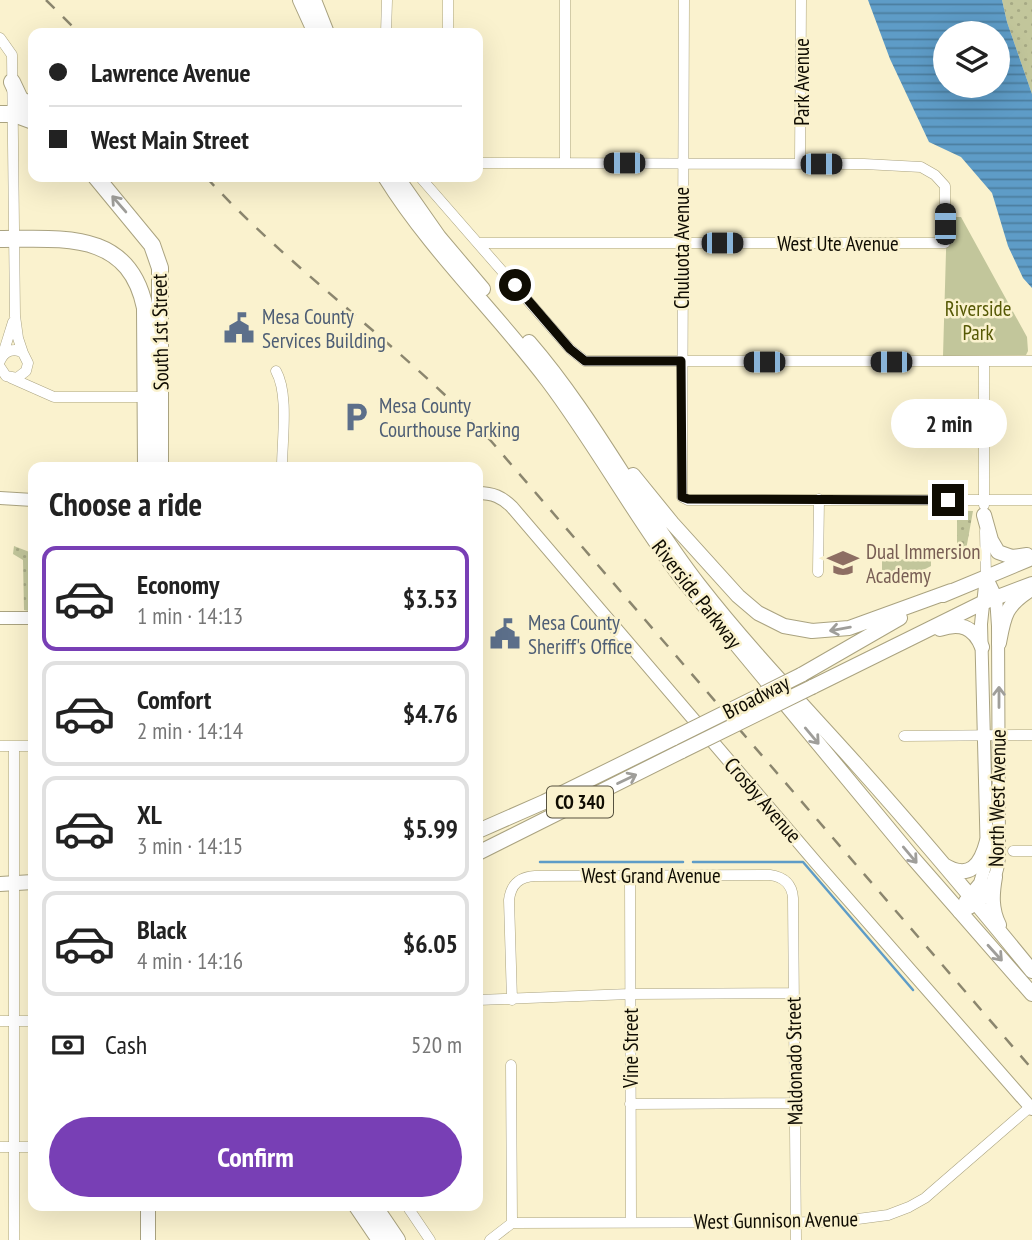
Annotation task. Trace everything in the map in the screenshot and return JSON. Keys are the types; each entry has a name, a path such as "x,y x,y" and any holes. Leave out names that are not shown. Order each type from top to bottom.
{"highway":[{"path":"12,82 20,99 28,104"},
{"path":"7,114 28,120"},
{"name":"South 1st Street","path":"100,182 143,232 152,245 160,268 160,462"},
{"name":"South 1st Street","path":"8,239 83,241 113,254 126,265 141,287 145,308 146,462"},
{"path":"360,1211 380,1240"},
{"path":"377,1211 397,1240"}],"main road":[{"path":"300,0 312,28"},
{"path":"314,0 325,28"},
{"name":"Riverside Parkway","path":"389,182 436,248 561,399 682,579 959,912 1032,994"},
{"name":"Riverside Parkway","path":"400,182 439,237 541,356 585,414 664,538 700,586 1032,971"},
{"path":"585,414 664,514 738,596 772,621 798,629 838,630 951,591"},
{"path":"984,508 991,540 998,552 1012,557 1032,556"},
{"name":"Broadway","path":"483,829 557,796 802,675 951,591 1032,556"},
{"path":"999,643 1006,611 1032,586"},
{"name":"Broadway","path":"483,850 989,600 1032,586"},
{"path":"906,640 954,625 967,627 975,633 982,647"},
{"path":"940,863 954,870 969,870 981,859 987,841"},
{"path":"995,877 993,910 1010,945"},
{"path":"7,884 28,882"},
{"path":"7,884 28,886"},
{"path":"148,1211 148,1240"}],"street":[{"path":"386,28 387,0"},
{"path":"448,0 448,28"},
{"path":"565,0 565,163"},
{"name":"Chuluota Avenue","path":"684,0 682,497 819,499"},
{"name":"Park Avenue","path":"800,164 801,0"},
{"path":"0,38 12,55 12,82 7,114 8,239 15,316 18,338 28,360 35,388"},
{"path":"483,163 800,164"},
{"name":"West Ute Avenue","path":"479,243 945,243 945,186 935,175 921,167 800,164"},
{"path":"424,182 570,349 585,361 1032,361"},
{"path":"2,365 15,316"},
{"path":"2,365 14,350 23,354"},
{"name":"North West Avenue","path":"959,912 986,894 995,877 1000,848 999,643 986,576 984,362"},
{"path":"2,365 23,376 28,366"},
{"path":"2,365 42,394 54,397 146,397"},
{"path":"276,371 283,393 282,462"},
{"name":"Crosby Avenue","path":"483,493 504,499 513,508 826,874 1031,1108"},
{"path":"0,498 28,500"},
{"path":"818,572 819,499 984,508 1032,500"},
{"name":"North West Avenue","path":"973,901 983,876 987,841 982,647 989,600"},
{"path":"0,618 28,618"},
{"path":"0,625 28,626"},
{"path":"904,736 1032,735"},
{"path":"0,746 28,746"},
{"path":"14,746 7,884 14,1021 14,1240"},
{"path":"1013,851 1032,851"},
{"name":"Vine Street","path":"630,875 631,1222"},
{"name":"West Grand Avenue","path":"512,1000 509,900 513,884 521,878 770,875 778,876 788,883"},
{"name":"Maldonado Street","path":"788,883 793,898 796,1240"},
{"path":"483,1000 630,994 793,993"},
{"path":"0,1021 28,1021"},
{"path":"490,1240 512,1223 511,1065"},
{"path":"630,1104 795,1103"},
{"name":"West Gunnison Avenue","path":"512,1223 796,1222 860,1220 888,1215 909,1207 939,1187 1031,1108"},
{"path":"0,1147 28,1147"},
{"path":"410,1211 430,1240"}],"green space":[{"path":"1002,0 1032,0 1032,94 1010,31 1010,21 1007,21"},
{"name":"Riverside Park","path":"947,217 961,217 1027,337 1026,355 943,356"},
{"path":"928,510 973,511 966,550 957,550 957,514 929,514"},
{"path":"14,546 28,551 28,611 24,610 23,560 13,554"},
{"path":"882,559 931,560 931,566 907,574 882,576"}],"water":[{"path":"868,0 1002,0 1007,21 933,21 933,98 1010,98 1010,31 1032,94 1032,288 1023,278 1008,246 992,193 961,157 929,142 890,59"}],"waterway":[{"path":"540,862 683,862"},
{"path":"693,862 803,862 913,990"}],"railway":[{"path":"46,0 74,28"},
{"path":"211,182 275,245 421,373 491,441 1032,1069"}],"place":[{"name":"Mesa County Services Building","path":"239,328"},
{"name":"Mesa County Courthouse Parking","path":"356,417"},
{"name":"Dual Immersion Academy","path":"843,563"},
{"name":"Mesa County Sheriff's Office","path":"505,634"}],"route":[{"path":"515,285 570,349 585,361 681,361 682,497 948,500"}]}
